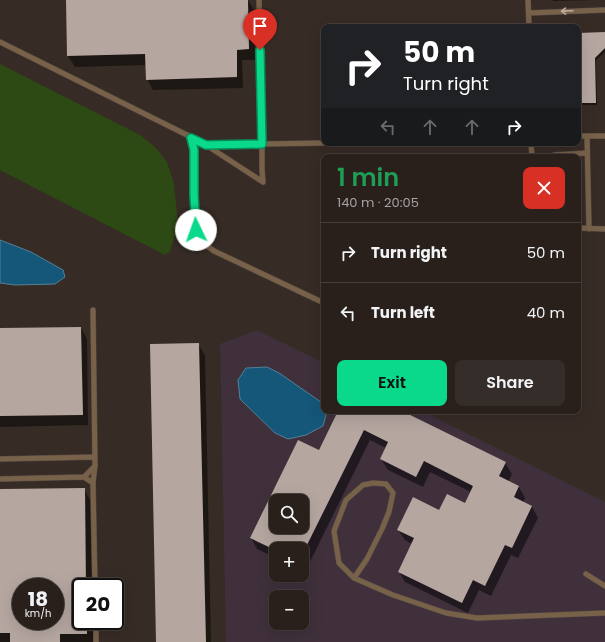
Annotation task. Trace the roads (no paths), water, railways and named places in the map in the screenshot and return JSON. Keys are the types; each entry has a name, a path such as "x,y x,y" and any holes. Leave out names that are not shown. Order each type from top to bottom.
{"lane":[{"path":"0,42 206,145 263,182 259,0"},
{"path":"528,0 529,24"},
{"path":"529,13 605,10"},
{"path":"581,136 605,136"},
{"path":"587,136 589,229"},
{"path":"191,138 194,150 196,230 203,243 214,251 321,302"},
{"path":"206,145 321,143"},
{"path":"574,154 587,153"},
{"path":"581,228 605,229"},
{"path":"93,310 95,578"},
{"path":"0,459 95,456"},
{"path":"84,477 95,465"},
{"path":"0,479 84,477 93,483"},
{"path":"354,578 367,558 389,512 393,493 386,484 373,483 363,485 346,500 334,531 339,563 354,578 393,595 446,613 477,618 605,613"},
{"path":"586,574 605,586"},
{"path":"96,630 96,642"}],"water":[{"path":"0,240 31,252 63,270 65,277 55,284 15,285 0,283"},
{"path":"267,367 279,373 321,402 321,414 326,415 323,426 306,435 288,439 275,433 240,399 238,380 246,368"}]}
